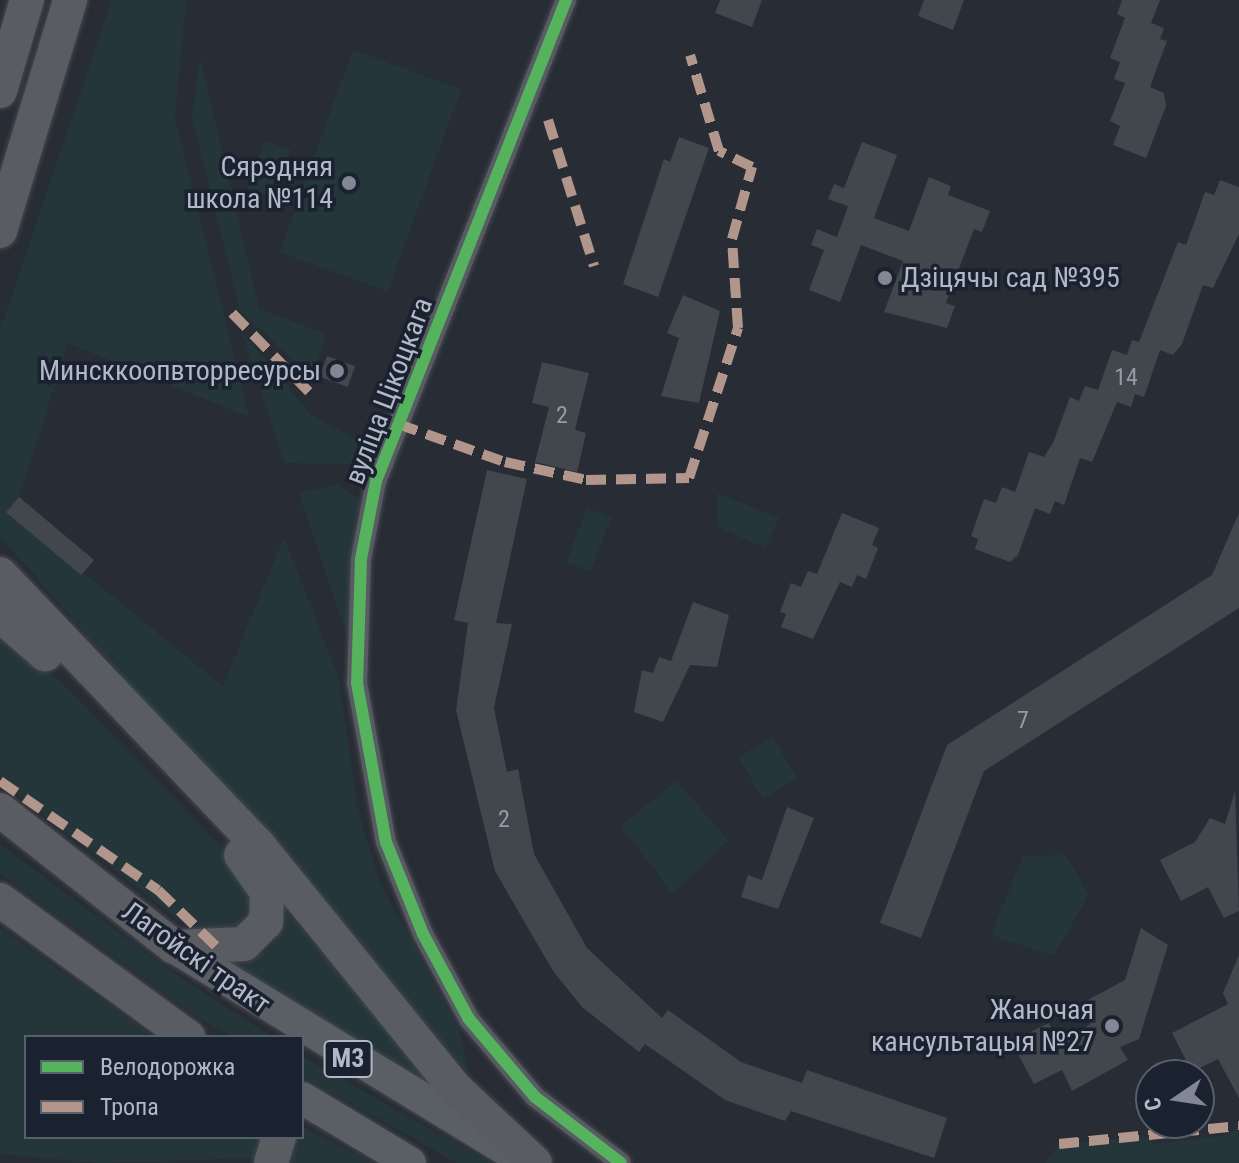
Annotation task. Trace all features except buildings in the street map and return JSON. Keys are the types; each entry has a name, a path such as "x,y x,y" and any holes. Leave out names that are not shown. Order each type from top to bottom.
{"highway":[{"path":"0,27 24,0"},
{"path":"0,91 24,0"},
{"path":"0,231 70,0"},
{"path":"0,574 259,846 456,1089 535,1163"},
{"path":"0,615 246,859 267,892 266,922 244,944 174,947"},
{"name":"Лагойскі тракт","path":"0,810 174,947"},
{"path":"0,900 146,1002 186,1035"},
{"path":"271,1163 278,1139"}],"main road":[{"name":"Лагойскі тракт","path":"174,947 527,1163"},
{"path":"146,1002 199,1035"},
{"name":"М3","path":"304,1099 410,1163"}],"street":[{"name":"вуліца Цікоцкага","path":"566,0 376,481 361,559 357,683 386,842 443,971 469,1019 535,1097 621,1163"}],"shaded area":[{"path":"112,0 186,0 175,118 249,417 68,343 13,516 223,686 284,537 339,679 357,806 379,881 459,1030 469,1074 0,536 0,330"},
{"path":"353,50 461,89 388,291 279,252"},
{"path":"200,57 259,309 326,334 311,377 240,310 192,116"},
{"path":"264,141 291,150 275,197 249,189"},
{"path":"242,332 312,416 371,447 364,465 285,463"},
{"path":"338,485 365,503 349,642 298,492"},
{"path":"717,493 779,518 765,548 718,527"},
{"path":"587,508 611,517 590,571 566,562"},
{"path":"0,634 57,678 241,867 254,893 239,925 195,933 0,781"},
{"path":"773,737 797,779 762,799 738,757"},
{"path":"677,781 728,840 673,894 621,826"},
{"path":"0,844 164,966 269,1035 229,1035 199,1018 0,873"},
{"path":"1065,855 1089,894 1054,956 991,935 1023,856"},
{"path":"287,912 432,1083 238,968 272,947"},
{"path":"0,928 151,1035 24,1035 24,1139 263,1139 256,1158 100,1163 0,1154"},
{"path":"304,1058 491,1163 457,1163 304,1077"},
{"path":"1239,1126 1239,1163 1045,1163 1059,1144 1135,1137 1152,1139 1154,1144 1215,1139 1228,1135"},
{"path":"304,1128 374,1163 291,1163 298,1139 304,1139"}],"marked path":[{"path":"398,424 505,462 586,480 689,478 738,328 732,239 752,167 719,151 690,55"},
{"path":"548,120 594,266"},
{"path":"232,313 313,396"},
{"path":"0,781 158,890 220,950"},
{"path":"1059,1144 1239,1126"}],"cycle path":[{"path":"566,0 376,481 361,559 357,683 386,842 423,934 469,1019 535,1097 621,1163"}],"place":[{"name":"Сярэдняя школа №114","path":"349,183"},
{"name":"Дзіцячы сад №395","path":"885,278"},
{"name":"Минсккоопвторресурсы","path":"337,371"},
{"name":"Жаночая кансультацыя №27","path":"1112,1026"}]}
